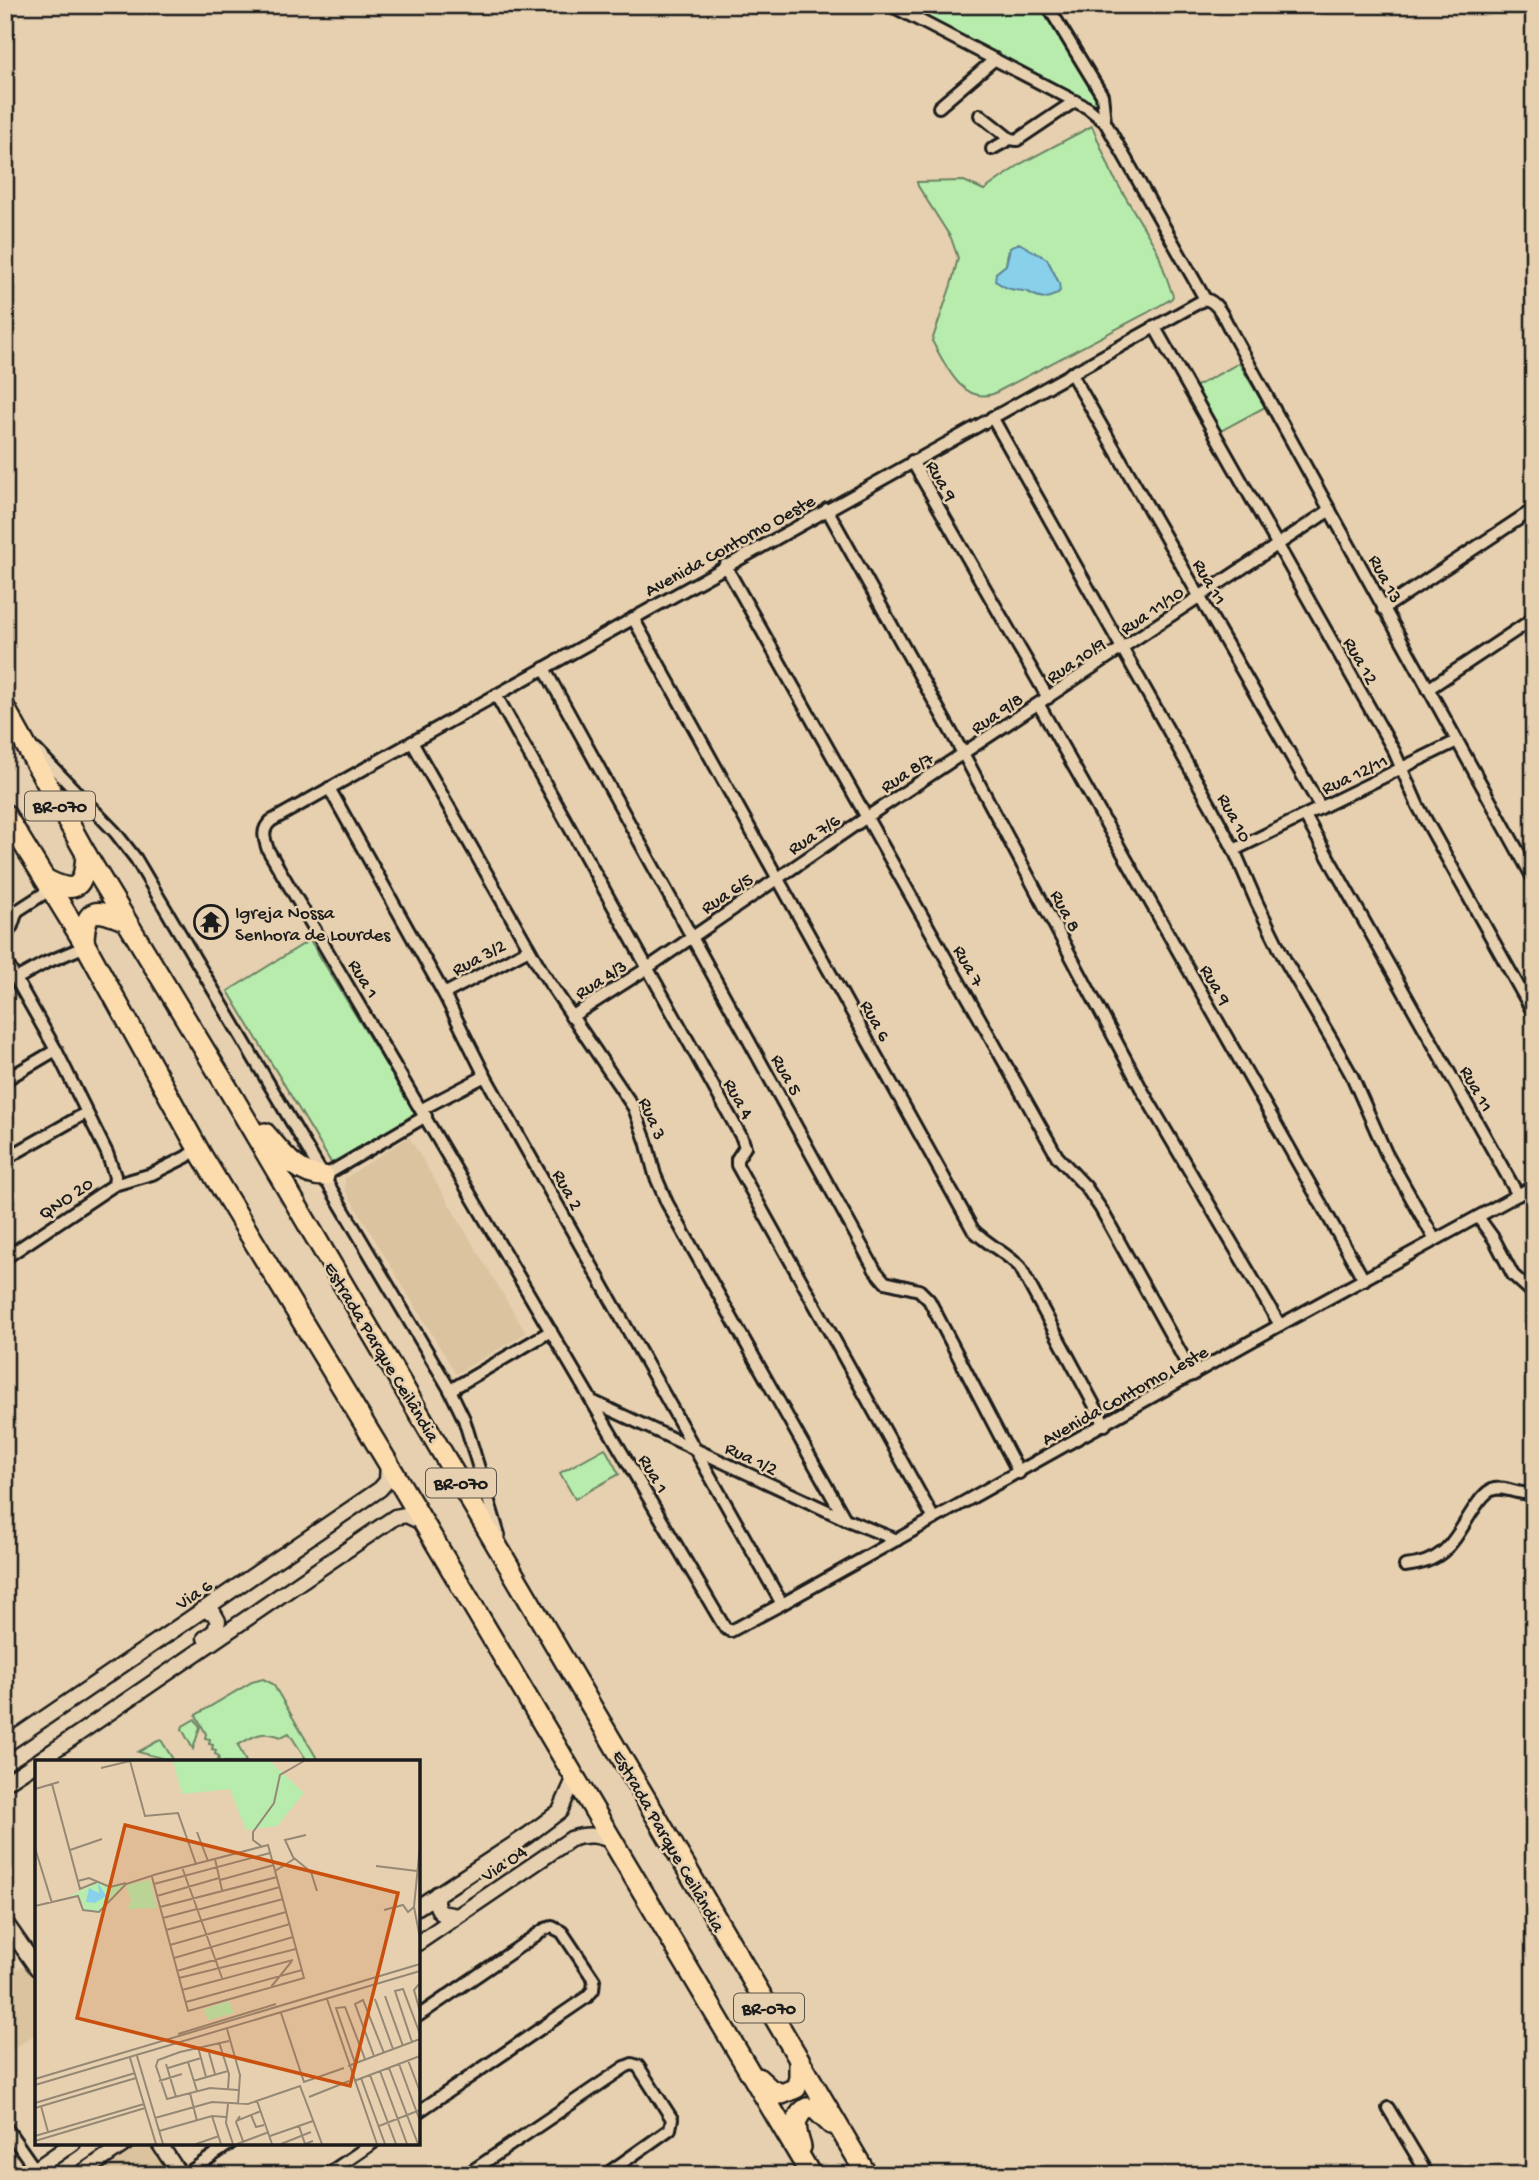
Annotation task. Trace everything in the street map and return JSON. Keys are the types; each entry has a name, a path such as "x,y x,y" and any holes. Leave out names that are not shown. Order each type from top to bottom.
{"highway":[{"name":"Estrada Parque Ceilândia","path":"5,708 86,854 230,1092 867,2175"},
{"name":"BR-070","path":"5,814 85,944 198,1149 810,2172"},
{"path":"48,884 76,886 85,875 86,854"},
{"path":"85,944 84,925 87,918 94,913 103,912 127,920"},
{"path":"230,1092 298,1169 324,1176"},
{"path":"752,2073 770,2089 782,2094 796,2088 799,2059"},
{"path":"810,2172 797,2137 796,2122 800,2112 807,2108 816,2109 849,2143"}],"main road":[{"name":"Via 6","path":"5,1745 380,1489 387,1481 388,1463"},
{"path":"40,1760 396,1517 406,1515 423,1523"},
{"path":"131,1698 154,1673 215,1631 218,1624 216,1614 209,1610 202,1611"},
{"path":"5,1783 35,1763"},
{"name":"Via O4","path":"420,1906 528,1835 559,1811 575,1777"},
{"name":"Via O4","path":"420,1942 570,1839 592,1835 614,1843"},
{"path":"437,1894 437,1908 441,1913 457,1916"},
{"path":"5,1922 35,1965"},
{"path":"31,2172 70,2145"},
{"path":"79,2175 123,2145"},
{"path":"160,2145 180,2175"}],"street":[{"path":"890,5 1088,108 1105,122"},
{"path":"1050,5 1052,13 1102,95 1105,122"},
{"path":"939,107 995,59"},
{"path":"980,115 1010,139 1017,140 1075,101"},
{"name":"Rua 13","path":"1105,122 1205,299 1216,304 1534,880"},
{"path":"992,149 1010,139"},
{"name":"Avenida Contorno Oeste","path":"271,821 1205,299"},
{"name":"Rua 12","path":"1154,326 1394,751 1418,806 1534,1014"},
{"name":"Rua 11","path":"1071,373 1321,808"},
{"name":"Rua 10","path":"992,416 1234,850 1286,962 1352,1076 1386,1153 1435,1240"},
{"name":"Rua 9","path":"912,461 1364,1280"},
{"name":"Rua 8","path":"827,509 964,755 1142,1090 1280,1325"},
{"path":"1383,609 1534,509"},
{"path":"1200,597 1330,510"},
{"name":"Rua 7","path":"725,565 1057,1156 1086,1187 1101,1209 1193,1375"},
{"name":"Rua 11/10","path":"1122,649 1200,597"},
{"path":"1428,689 1499,643 1534,616"},
{"name":"Rua 6","path":"633,618 974,1230 987,1243 1005,1252 1020,1266 1105,1425"},
{"name":"Rua 10/9","path":"1043,702 1122,649"},
{"name":"Rua 5","path":"544,668 875,1270 885,1282 919,1290 929,1300 1018,1473"},
{"name":"Rua 4","path":"496,695 743,1139 745,1147 737,1159 737,1165 934,1519"},
{"name":"Rua 9/8","path":"964,755 1043,702"},
{"path":"22,737 115,832 136,859 450,1390 464,1419 505,1558"},
{"name":"Rua 12/11","path":"1305,816 1457,741"},
{"name":"Rua 3","path":"412,742 529,949 571,1017 634,1108 655,1175 667,1203 845,1519"},
{"name":"Rua 8/7","path":"867,817 964,755"},
{"name":"Rua 2","path":"329,788 444,994 485,1076 782,1604"},
{"path":"1234,850 1305,816"},
{"name":"Rua 11","path":"1305,816 1518,1195"},
{"name":"Rua 7/6","path":"779,878 867,817"},
{"name":"Rua 1","path":"271,821 264,827 268,850 725,1628 731,1631"},
{"name":"Rua 6/5","path":"648,967 779,878"},
{"path":"5,937 17,911 48,884"},
{"path":"16,979 85,944"},
{"name":"Rua 3/2","path":"444,994 529,949"},
{"name":"QNO 20","path":"5,1258 114,1185 115,1176 107,1153 56,1050 6,963"},
{"name":"Rua 4/3","path":"571,1017 648,967"},
{"path":"5,1080 56,1050"},
{"path":"324,1176 485,1076"},
{"path":"5,1159 86,1113"},
{"path":"114,1185 152,1174 198,1149"},
{"name":"Avenida Contorno Leste","path":"731,1631 1534,1186"},
{"path":"1478,1217 1494,1239 1513,1275 1534,1294"},
{"path":"450,1390 551,1331"},
{"name":"Rua 1/2","path":"594,1402 845,1519 897,1540"},
{"path":"1405,1566 1424,1564 1449,1548 1481,1498 1491,1490 1502,1488 1526,1495 1534,1492"},
{"path":"420,2015 545,1929 556,1927 562,1932 594,1980 593,1990 587,1997 420,2111"},
{"path":"466,2175 632,2064 638,2066 672,2119 670,2129 605,2175"},
{"path":"1388,2108 1428,2175"},
{"path":"5,2126 31,2172"},
{"path":"186,2175 229,2145"},
{"path":"326,2175 370,2145"}],"shaded area":[{"path":"409,1137 526,1333 456,1374 345,1190 345,1178"},
{"path":"27,1963 35,1975 35,2034 5,2055 5,1978"},
{"path":"133,2145 150,2145 168,2174 173,2175 90,2175"}],"green space":[{"path":"890,5 1050,5 1096,82 1105,122"},
{"path":"1092,126 1113,176 1157,250 1173,296 1147,313 993,394 982,395 972,393 955,380 932,341 958,258 951,238 917,182 964,181 984,190 1022,163","holes":["1008,252 1047,259 1059,283 1058,294 1053,296 1042,297 1005,287 996,273 1006,265"]},
{"path":"1239,363 1265,407 1217,433 1193,388"},
{"path":"310,940 415,1113 335,1169 228,991"},
{"path":"605,1448 619,1474 575,1499 560,1473"},
{"path":"263,1679 273,1684 318,1760 307,1760 289,1733 281,1737 259,1735 238,1745 245,1760 218,1760 219,1756 215,1754 216,1750 212,1749 213,1745 209,1744 210,1739 205,1738 206,1734 196,1715 252,1682"},
{"path":"195,1719 200,1727 193,1749 182,1729"},
{"path":"161,1740 173,1760 138,1752"}],"water":[{"path":"1019,243 1047,259 1060,291 1048,298 1041,297 1006,288 995,281 996,273 1006,265 1010,248"}],"place":[{"name":"Igreja Nossa Senhora de Lourdes","path":"211,922"}]}
